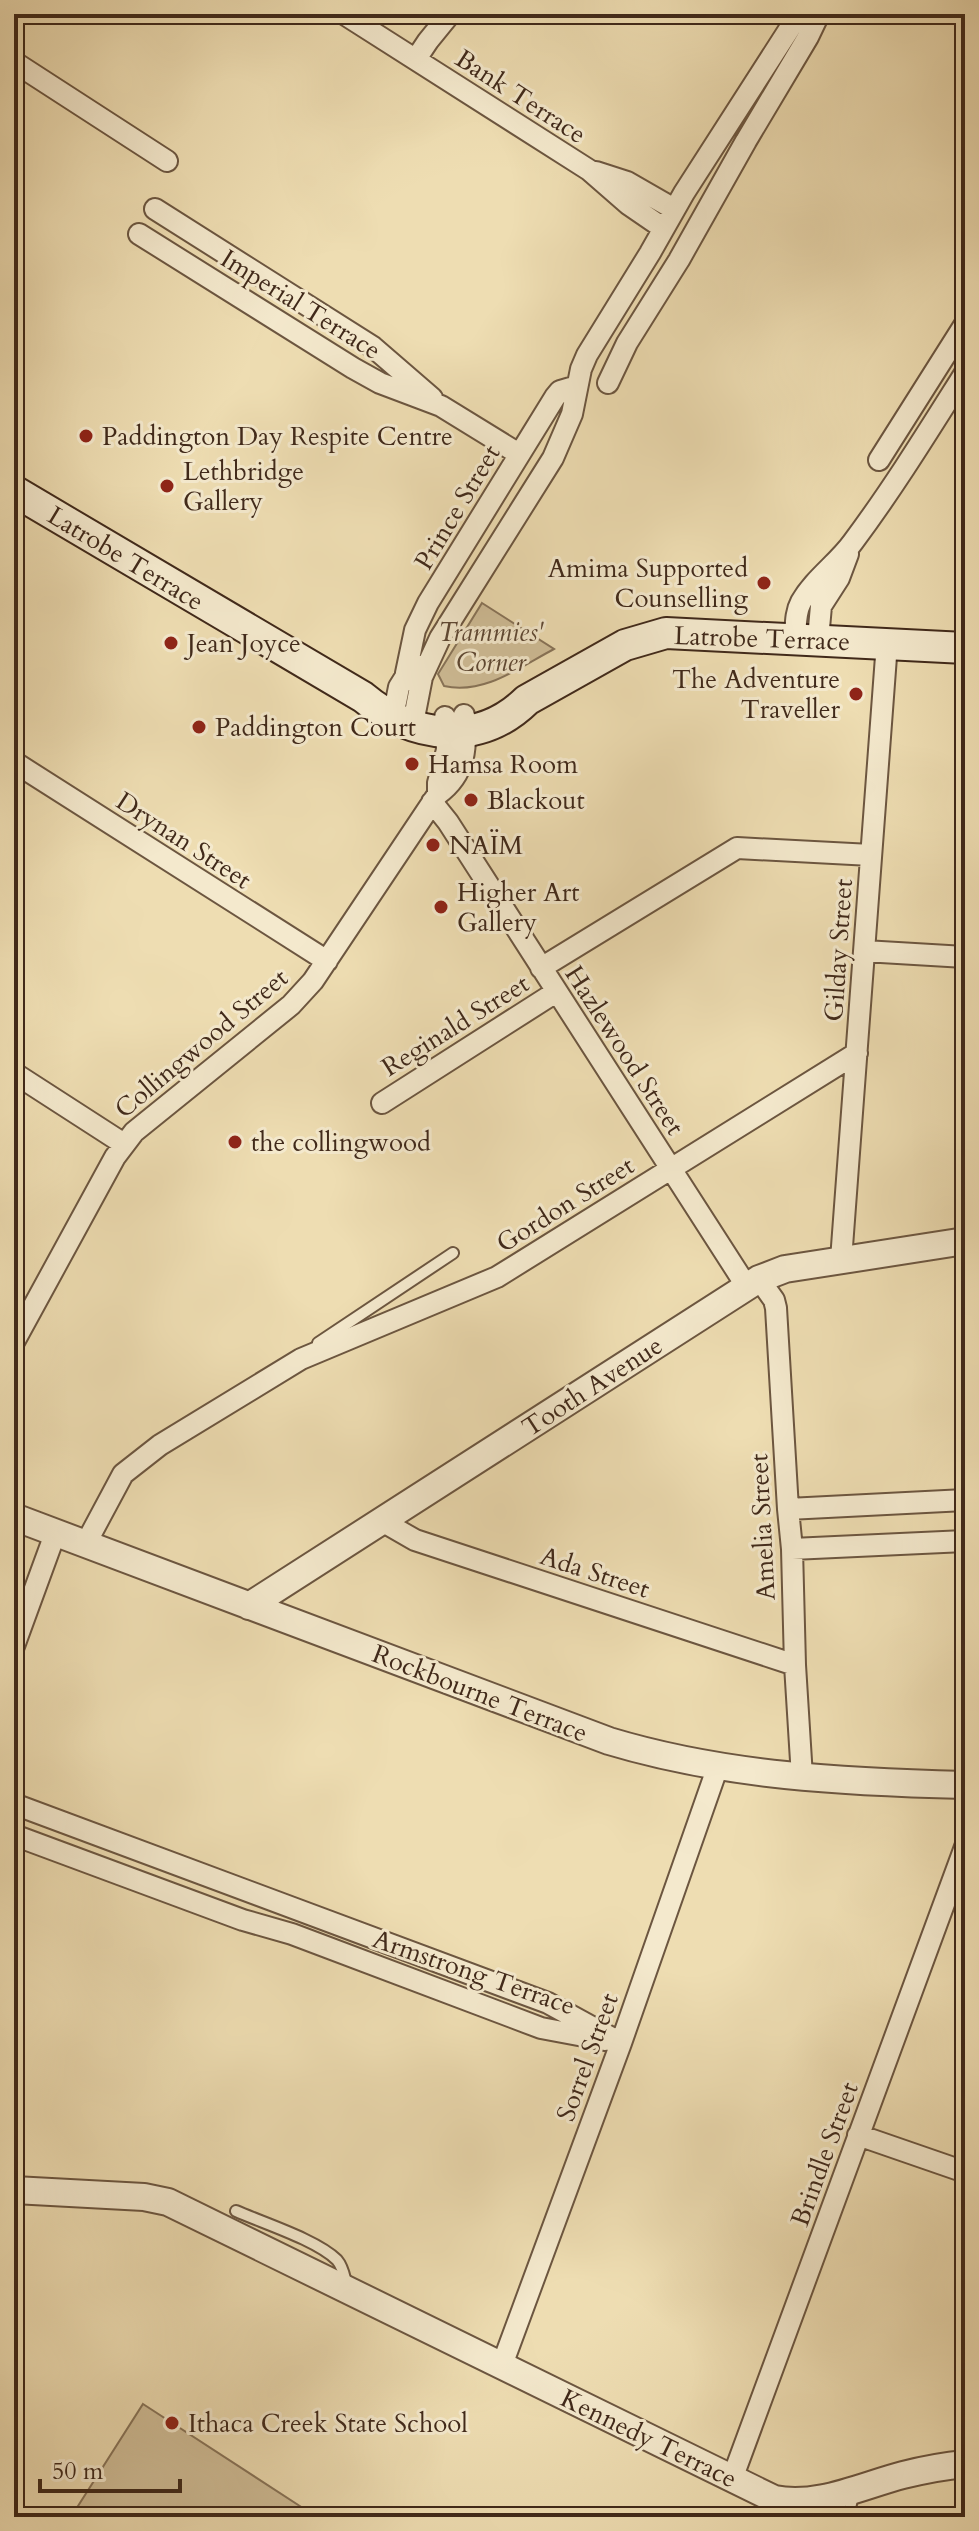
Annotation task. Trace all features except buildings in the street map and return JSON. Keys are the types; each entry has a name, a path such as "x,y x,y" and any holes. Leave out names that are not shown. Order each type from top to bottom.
{"main road":[{"name":"Latrobe Terrace","path":"14,491 363,697 376,698 429,719 515,711 527,700 625,645 666,633 965,648"}],"street":[{"name":"Bank Terrace","path":"344,14 589,170 628,204 663,228"},
{"path":"416,59 450,14"},
{"name":"Prince Street","path":"429,719 420,684 440,638 553,458 572,414 587,355 674,209 799,14"},
{"name":"Prince Street","path":"608,383 627,343 679,260 819,14"},
{"path":"14,62 167,161"},
{"name":"Bank Terrace","path":"589,170 627,182 674,209"},
{"name":"Prince Street","path":"651,252 709,206"},
{"name":"Imperial Terrace","path":"155,209 373,347 441,406 519,454"},
{"name":"Imperial Terrace","path":"139,234 353,368 380,383 441,406"},
{"path":"651,252 663,258 679,260"},
{"path":"879,460 965,324"},
{"path":"806,638 797,611 802,600 850,546 897,481 965,373"},
{"name":"Prince Street","path":"429,719 406,673 421,616 556,395 577,386"},
{"name":"Prince Street","path":"406,673 424,651 440,638"},
{"name":"Gilday Street","path":"841,1260 887,643"},
{"name":"Collingwood Street","path":"14,1342 124,1144 148,1119 291,1005 327,961 435,798 447,787 466,752 429,719"},
{"name":"Drynan Street","path":"14,762 327,961"},
{"name":"Hazlewood Street","path":"435,798 671,1170 753,1283"},
{"path":"541,968 737,848 871,855"},
{"path":"864,951 965,957"},
{"name":"Reginald Street","path":"382,1103 556,992"},
{"name":"Gordon Street","path":"85,1545 123,1474 160,1445 284,1368 497,1277 857,1053"},
{"path":"14,1073 124,1144"},
{"name":"Tooth Avenue","path":"249,1606 753,1283 785,1269 965,1241"},
{"name":"Amelia Street","path":"753,1283 774,1300 776,1308 792,1549 802,1777"},
{"path":"788,1509 965,1500"},
{"name":"Rockbourne Terrace","path":"14,1517 647,1753 718,1766 841,1781 965,1785"},
{"name":"Ada Street","path":"382,1521 415,1540 795,1665"},
{"path":"14,1646 55,1534"},
{"path":"792,1549 965,1541"},
{"name":"Sorrel Street","path":"502,2365 621,2043 718,1766"},
{"name":"Armstrong Terrace","path":"14,1804 548,2003 621,2043"},
{"name":"Armstrong Terrace","path":"14,1835 243,1920 292,1934 541,2028 621,2043"},
{"name":"Brindle Street","path":"732,2479 965,1847"},
{"path":"858,2135 965,2172"},
{"name":"Kennedy Terrace","path":"15,2195 144,2197 161,2200 732,2479 774,2499 805,2509 854,2489 903,2475 965,2464"}],"lane":[{"path":"428,41 434,14"},
{"name":"Gordon Street","path":"284,1368 356,1316 453,1253"},
{"path":"236,2211 309,2242 331,2255 341,2266 347,2291"},
{"path":"848,2517 854,2489"}],"green space":[{"name":"Trammies' Corner","path":"482,603 554,649 487,683 459,688 444,686 438,674"},
{"path":"143,2404 309,2512 306,2517 71,2517"}],"place":[{"name":"Paddington Day Respite Centre","path":"86,436"},
{"name":"Lethbridge Gallery","path":"167,486"},
{"name":"Amima Supported Counselling","path":"764,583"},
{"name":"Jean Joyce","path":"171,643"},
{"name":"The Adventure Traveller","path":"856,694"},
{"name":"Paddington Court","path":"199,727"},
{"name":"Hamsa Room","path":"412,764"},
{"name":"Blackout","path":"471,800"},
{"name":"NAÏM","path":"433,845"},
{"name":"Higher Art Gallery","path":"441,907"},
{"name":"the collingwood","path":"235,1142"},
{"name":"Ithaca Creek State School","path":"172,2423"}]}
